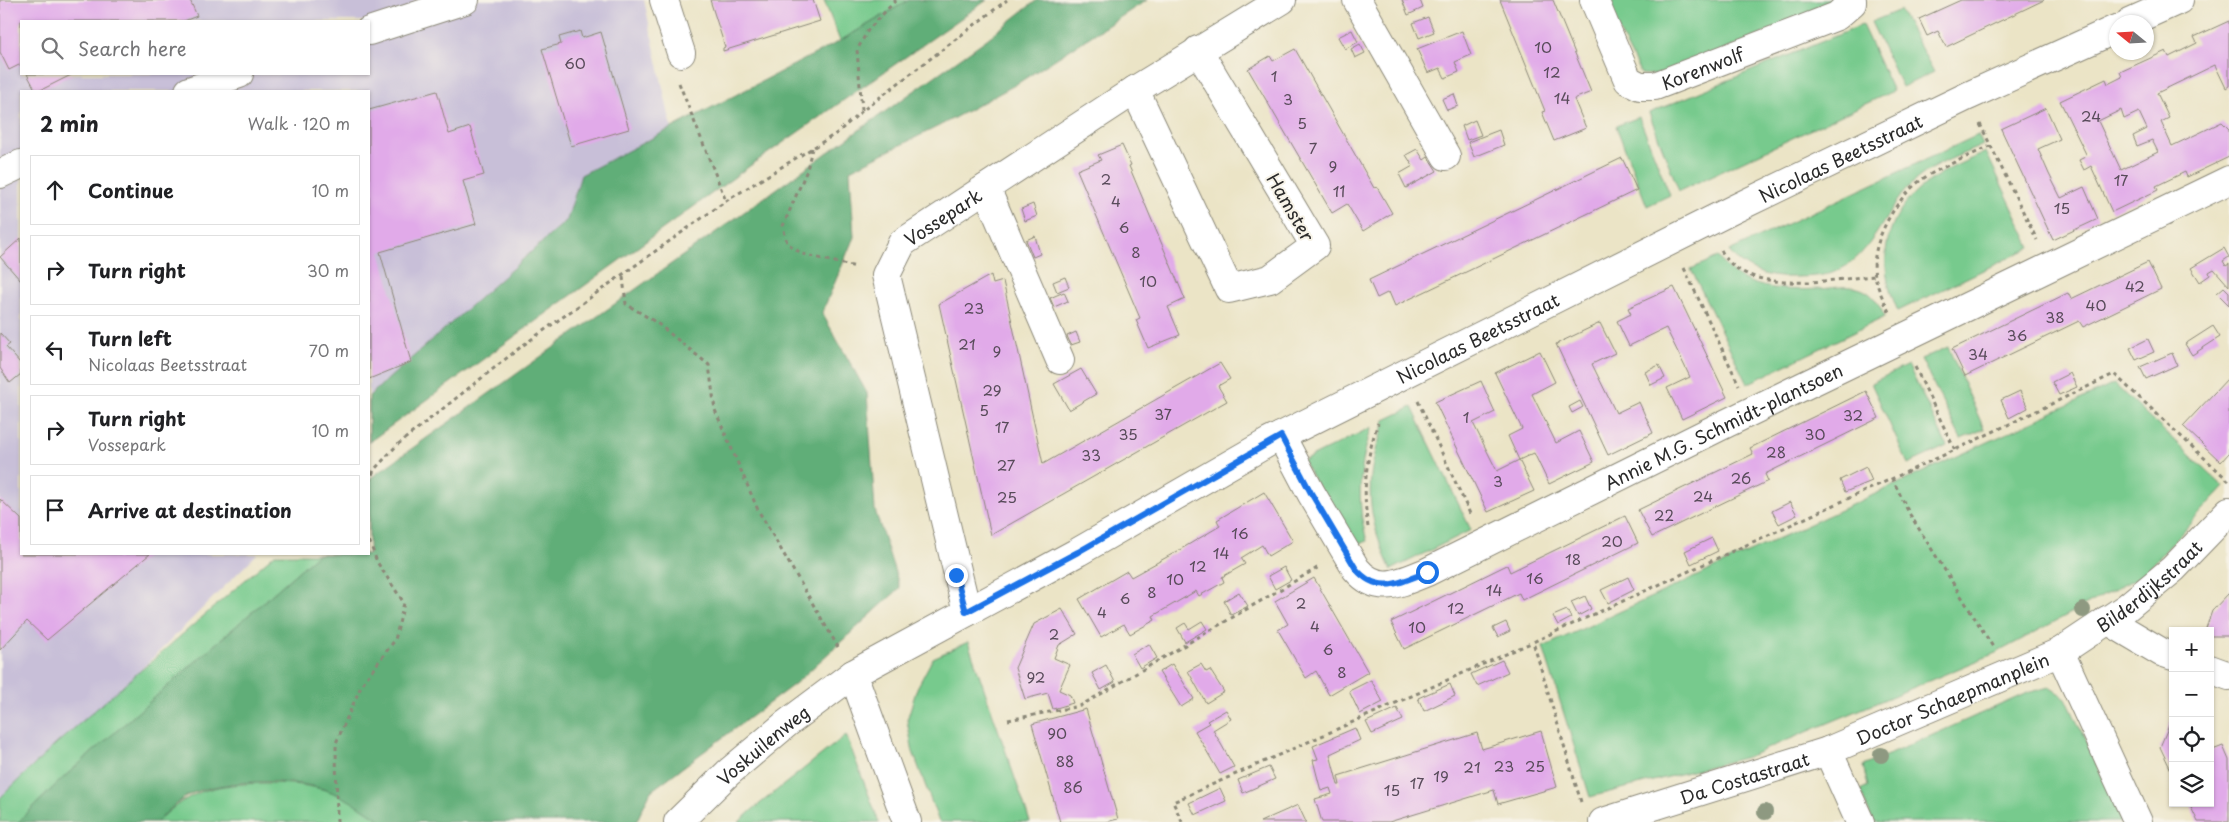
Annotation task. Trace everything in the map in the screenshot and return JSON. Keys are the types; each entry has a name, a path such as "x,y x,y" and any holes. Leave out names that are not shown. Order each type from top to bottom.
{"street":[{"path":"370,31 465,0"},
{"path":"664,0 681,53"},
{"name":"Vossepark","path":"886,275 902,243 1135,90 1282,0"},
{"path":"1357,0 1446,156"},
{"name":"Korenwolf","path":"1594,0 1628,80 1640,86 1655,86 1836,16 1852,3 1852,0"},
{"path":"2146,15 2179,0"},
{"name":"Nicolaas Beetsstraat","path":"853,674 1078,552 1281,436 1707,222 1968,96 2109,31"},
{"name":"Hamster","path":"1135,90 1229,289 1270,279 1315,246 1198,50"},
{"path":"192,90 236,75"},
{"path":"0,174 20,164"},
{"name":"Annie M.G. Schmidt-plantsoen","path":"1281,436 1311,493 1365,579 1374,584 1385,585 1427,572 1751,411 2229,180"},
{"path":"986,188 1060,360"},
{"path":"886,275 966,612"},
{"name":"Bilderdijkstraat","path":"2060,652 2126,608 2173,569 2229,511"},
{"path":"2107,620 2161,652 2169,655"},
{"name":"Doctor Schaepmanplein","path":"1828,752 2060,652 2138,822"},
{"path":"2214,670 2229,676"},
{"path":"853,674 907,822"},
{"name":"Voskuilenweg","path":"678,822 728,773 786,724 853,674"},
{"path":"1828,752 1860,822"},
{"name":"Da Costastraat","path":"1603,822 1828,752"}],"path":[{"path":"862,111 857,50 868,30 896,0"},
{"path":"370,480 374,470 397,445 522,346 623,277 726,201 837,133 862,111 1007,0"},
{"path":"681,53 674,71 726,201"},
{"path":"1968,96 1990,146 2050,267"},
{"path":"1955,450 1882,297 1875,276 1875,256 1886,223 1903,198 1922,180 1990,146"},
{"path":"813,147 807,170 782,226 787,242 802,254 841,262 886,275"},
{"path":"1707,222 1724,256 1737,269 1754,277 1773,282 1794,282 1875,276"},
{"path":"1671,241 1751,411"},
{"path":"623,277 626,304 657,323 709,364 715,410 758,510 853,674"},
{"path":"1405,374 1484,543"},
{"path":"1182,822 1173,802 1533,642 1955,450 2114,374 2229,481"},
{"path":"1370,535 1365,504 1365,474 1378,422"},
{"path":"1892,478 1909,513 2010,673"},
{"path":"337,822 336,743 362,684 395,640 404,603 377,562 370,543"},
{"path":"1008,720 1080,706 1346,551"},
{"path":"1533,642 1581,803"}],"shaded area":[{"path":"0,0 644,0 674,139 370,442 370,90 20,90 20,555 256,555 0,810"}],"green space":[{"path":"824,0 909,0 840,41"},
{"path":"909,0 987,0 754,163 370,441 370,395 567,220 581,175 840,41"},
{"path":"1037,0 1147,0 1015,85 941,125 850,170 854,237 822,313 867,393 875,510 900,588 796,683 651,791 636,822 383,822 347,799 323,789 292,783 258,782 223,785 193,793 169,810 157,822 18,822 63,778 317,555 370,555 370,478 987,39"},
{"path":"1603,0 1833,0 1828,6 1664,76 1641,74"},
{"path":"1900,10 1934,72 1902,87 1871,22"},
{"path":"1862,25 1893,91 1679,191 1649,113"},
{"path":"1639,117 1670,195 1647,206 1616,126"},
{"path":"1978,135 1983,145 1941,164 1918,178 1896,202 1870,243 1847,265 1832,273 1804,277 1771,276 1748,267 1729,251"},
{"path":"1986,152 2031,247 1898,311 1891,292 1886,255 1889,237 1895,220 1904,205 1917,191 1934,178"},
{"path":"1718,257 1727,268 1738,276 1763,286 1791,289 1859,288 1873,297 1885,317 1747,384 1691,269"},
{"path":"1948,347 1984,429 1961,439 1921,359"},
{"path":"1908,365 1947,446 1908,464 1871,383"},
{"path":"2114,384 2224,487 2144,574 1998,652 1747,757 1590,797 1543,647"},
{"path":"1412,407 1471,530 1391,570 1375,527 1370,499 1370,485 1376,450 1385,420"},
{"path":"1372,427 1364,455 1360,484 1361,512 1367,541 1352,546 1303,461"},
{"path":"274,555 317,555 63,778 18,822 0,822 0,798 56,744"},
{"path":"968,642 1030,822 939,822 913,752 907,720 917,688 933,658"},
{"path":"2049,687 2066,698 2123,822 1873,822 1860,790 1868,786 1863,766 2027,693"},
{"path":"846,735 879,822 739,822 752,810"},
{"path":"262,783 294,784 326,790 352,800 383,822 157,822 182,802 205,790 231,785"}],"building":[{"path":"0,0 190,0 197,16 187,20 20,20 20,64 9,70 0,52"},
{"path":"710,0 813,0 820,21 723,51 725,47"},
{"path":"1402,0 1420,0 1423,8 1408,15"},
{"path":"1500,0 1553,0 1591,92 1574,99 1586,128 1554,141 1542,112 1545,111"},
{"path":"1961,0 2044,0 1946,47 1938,31 1927,36 1919,19"},
{"path":"1428,17 1434,32 1419,38 1413,23"},
{"path":"2229,21 2229,86 2226,88 2215,65 2157,93 2169,118 2161,122 2172,146 2222,122 2229,129 2229,157 2187,177 2185,172 2156,186 2158,190 2112,212 2091,166 2084,170 2079,160 2087,156 2060,101 2106,79 2108,84 2122,77 2120,72 2146,60 2154,60 2154,56 2166,51 2169,57 2197,43 2194,37","holes":["2121,110 2124,119 2139,112 2147,129 2133,136 2137,146 2152,140 2158,152 2121,170 2098,121"]},
{"path":"1352,30 1358,42 1345,49 1338,37"},
{"path":"580,31 582,38 601,32 629,129 571,146 542,49 561,44 559,37"},
{"path":"1462,31 1471,55 1455,62 1459,72 1445,78 1440,68 1428,73 1417,49"},
{"path":"1360,44 1365,53 1355,58 1351,49"},
{"path":"1295,49 1374,188 1377,187 1392,213 1363,231 1347,204 1332,213 1248,69 1270,56 1273,61"},
{"path":"28,75 71,75 41,90 35,90"},
{"path":"437,91 449,134 470,127 484,175 463,181 476,224 380,252 411,362 370,379 370,110"},
{"path":"1454,94 1458,106 1447,110 1442,99"},
{"path":"2046,108 2060,139 2038,149 2049,174 2061,198 2084,187 2098,219 2053,240 2001,129"},
{"path":"1475,120 1481,135 1467,140 1462,126"},
{"path":"1499,130 1504,145 1474,157 1468,142"},
{"path":"1122,145 1185,299 1168,307 1180,335 1148,348 1136,320 1140,318 1077,170 1101,160 1098,155"},
{"path":"1417,149 1424,160 1428,157 1437,171 1406,188 1399,174 1413,166 1406,155"},
{"path":"1622,158 1637,190 1395,306 1389,292 1377,298 1369,280"},
{"path":"1033,204 1037,216 1025,221 1021,209"},
{"path":"1035,236 1040,254 1033,257 1026,240"},
{"path":"20,239 20,280 0,257"},
{"path":"2224,248 2229,257 2223,261 2226,266 2229,264 2229,286 2214,269 2209,272 2210,275 2200,282 2191,268"},
{"path":"2148,262 2161,289 2083,327 2079,321 1965,376 1952,349 2068,293 2071,299"},
{"path":"991,275 993,284 1003,281 1043,464 1220,363 1230,379 1218,386 1227,401 991,535 939,304"},
{"path":"1065,277 1069,287 1057,292 1053,282"},
{"path":"1674,287 1727,397 1682,419 1667,388 1690,377 1666,328 1629,346 1617,321 1631,314 1628,308"},
{"path":"2224,287 2229,292 2229,305 2217,293"},
{"path":"1064,292 1068,301 1054,307 1050,298"},
{"path":"1600,323 1615,353 1592,364 1616,413 1639,402 1653,433 1608,455 1556,344"},
{"path":"2213,326 2220,337 2192,355 2185,344"},
{"path":"1076,332 1080,342 1071,345 1067,336"},
{"path":"0,333 10,344 6,347 20,363 20,375 10,383 0,368"},
{"path":"2148,339 2154,352 2136,360 2130,348"},
{"path":"1540,351 1555,382 1532,394 1556,443 1579,431 1594,462 1549,484 1534,453 1519,460 1508,436 1522,429 1495,373"},
{"path":"2172,353 2177,365 2146,379 2140,367"},
{"path":"1659,365 1665,378 1651,385 1645,372"},
{"path":"1081,369 1096,394 1069,410 1054,384"},
{"path":"2070,373 2077,387 2059,395 2052,382"},
{"path":"2229,377 2229,453 2221,462 2183,426"},
{"path":"1481,381 1495,412 1473,423 1497,471 1519,460 1534,491 1488,512 1435,402"},
{"path":"1866,391 1879,418 1765,474 1768,481 1652,537 1638,510 1753,454 1750,448"},
{"path":"2020,391 2028,408 2009,418 2001,400"},
{"path":"1580,401 1583,407 1572,413 1569,407"},
{"path":"1866,467 1872,481 1845,492 1840,480"},
{"path":"1264,492 1293,541 1268,556 1262,545 1241,558 1245,564 1222,577 1224,582 1199,596 1196,591 1153,616 1155,620 1130,634 1124,624 1101,637 1079,599 1127,571 1131,577 1176,552 1220,526 1217,520"},
{"path":"0,499 20,518 20,555 149,555 47,640 27,621 0,650"},
{"path":"1790,502 1797,515 1779,524 1772,511"},
{"path":"1625,516 1638,543 1522,600 1519,593 1404,649 1391,622 1507,565 1510,572"},
{"path":"1712,538 1718,551 1691,564 1685,551"},
{"path":"1284,567 1291,580 1275,589 1268,576"},
{"path":"1628,577 1634,590 1608,603 1601,590"},
{"path":"1314,578 1368,672 1329,695 1316,671 1306,678 1278,630 1288,624 1275,601"},
{"path":"1239,592 1248,606 1231,615 1224,601"},
{"path":"2229,593 2229,636 2214,636 2214,627 2206,627 2212,611"},
{"path":"1585,596 1591,609 1578,616 1571,602"},
{"path":"1062,609 1077,634 1059,645 1054,658 1070,665 1059,690 1070,695 1073,703 1053,709 1048,693 1025,699 1015,668 1034,624"},
{"path":"1567,610 1571,618 1558,625 1553,616"},
{"path":"1202,621 1207,629 1185,642 1177,628 1185,623 1189,629"},
{"path":"1506,622 1510,631 1498,637 1493,628"},
{"path":"1149,644 1157,658 1140,668 1132,654"},
{"path":"1502,660 1508,672 1477,686 1471,674"},
{"path":"1172,664 1194,699 1181,707 1159,672"},
{"path":"1201,664 1206,672 1210,670 1224,692 1206,703 1188,671"},
{"path":"1106,665 1115,682 1101,690 1092,673"},
{"path":"1371,680 1383,702 1360,714 1349,691"},
{"path":"1450,684 1455,696 1424,711 1418,698"},
{"path":"1397,708 1403,720 1372,734 1366,722"},
{"path":"1086,709 1118,819 1106,822 1060,822 1032,724"},
{"path":"1226,710 1231,719 1213,730 1234,767 1220,774 1195,731 1209,723 1207,721"},
{"path":"2169,726 2169,766 2160,747"},
{"path":"1355,728 1360,740 1330,754 1338,785 1340,785 1338,776 1477,733 1482,749 1541,731 1557,787 1498,804 1494,790 1389,822 1322,822 1315,799 1332,794 1330,788 1321,791 1313,760 1318,759 1313,746"},
{"path":"2223,746 2229,760 2229,822 2198,822 2191,807 2214,807 2214,749"},
{"path":"1269,767 1275,779 1243,793 1238,780"},
{"path":"1220,788 1226,801 1195,815 1189,803"},
{"path":"1298,805 1306,822 1260,822 1273,816"}],"route":[{"path":"956,575 966,612 1078,552 1281,436 1311,493 1356,569 1365,579 1374,584 1385,585 1408,580 1427,572"}]}
